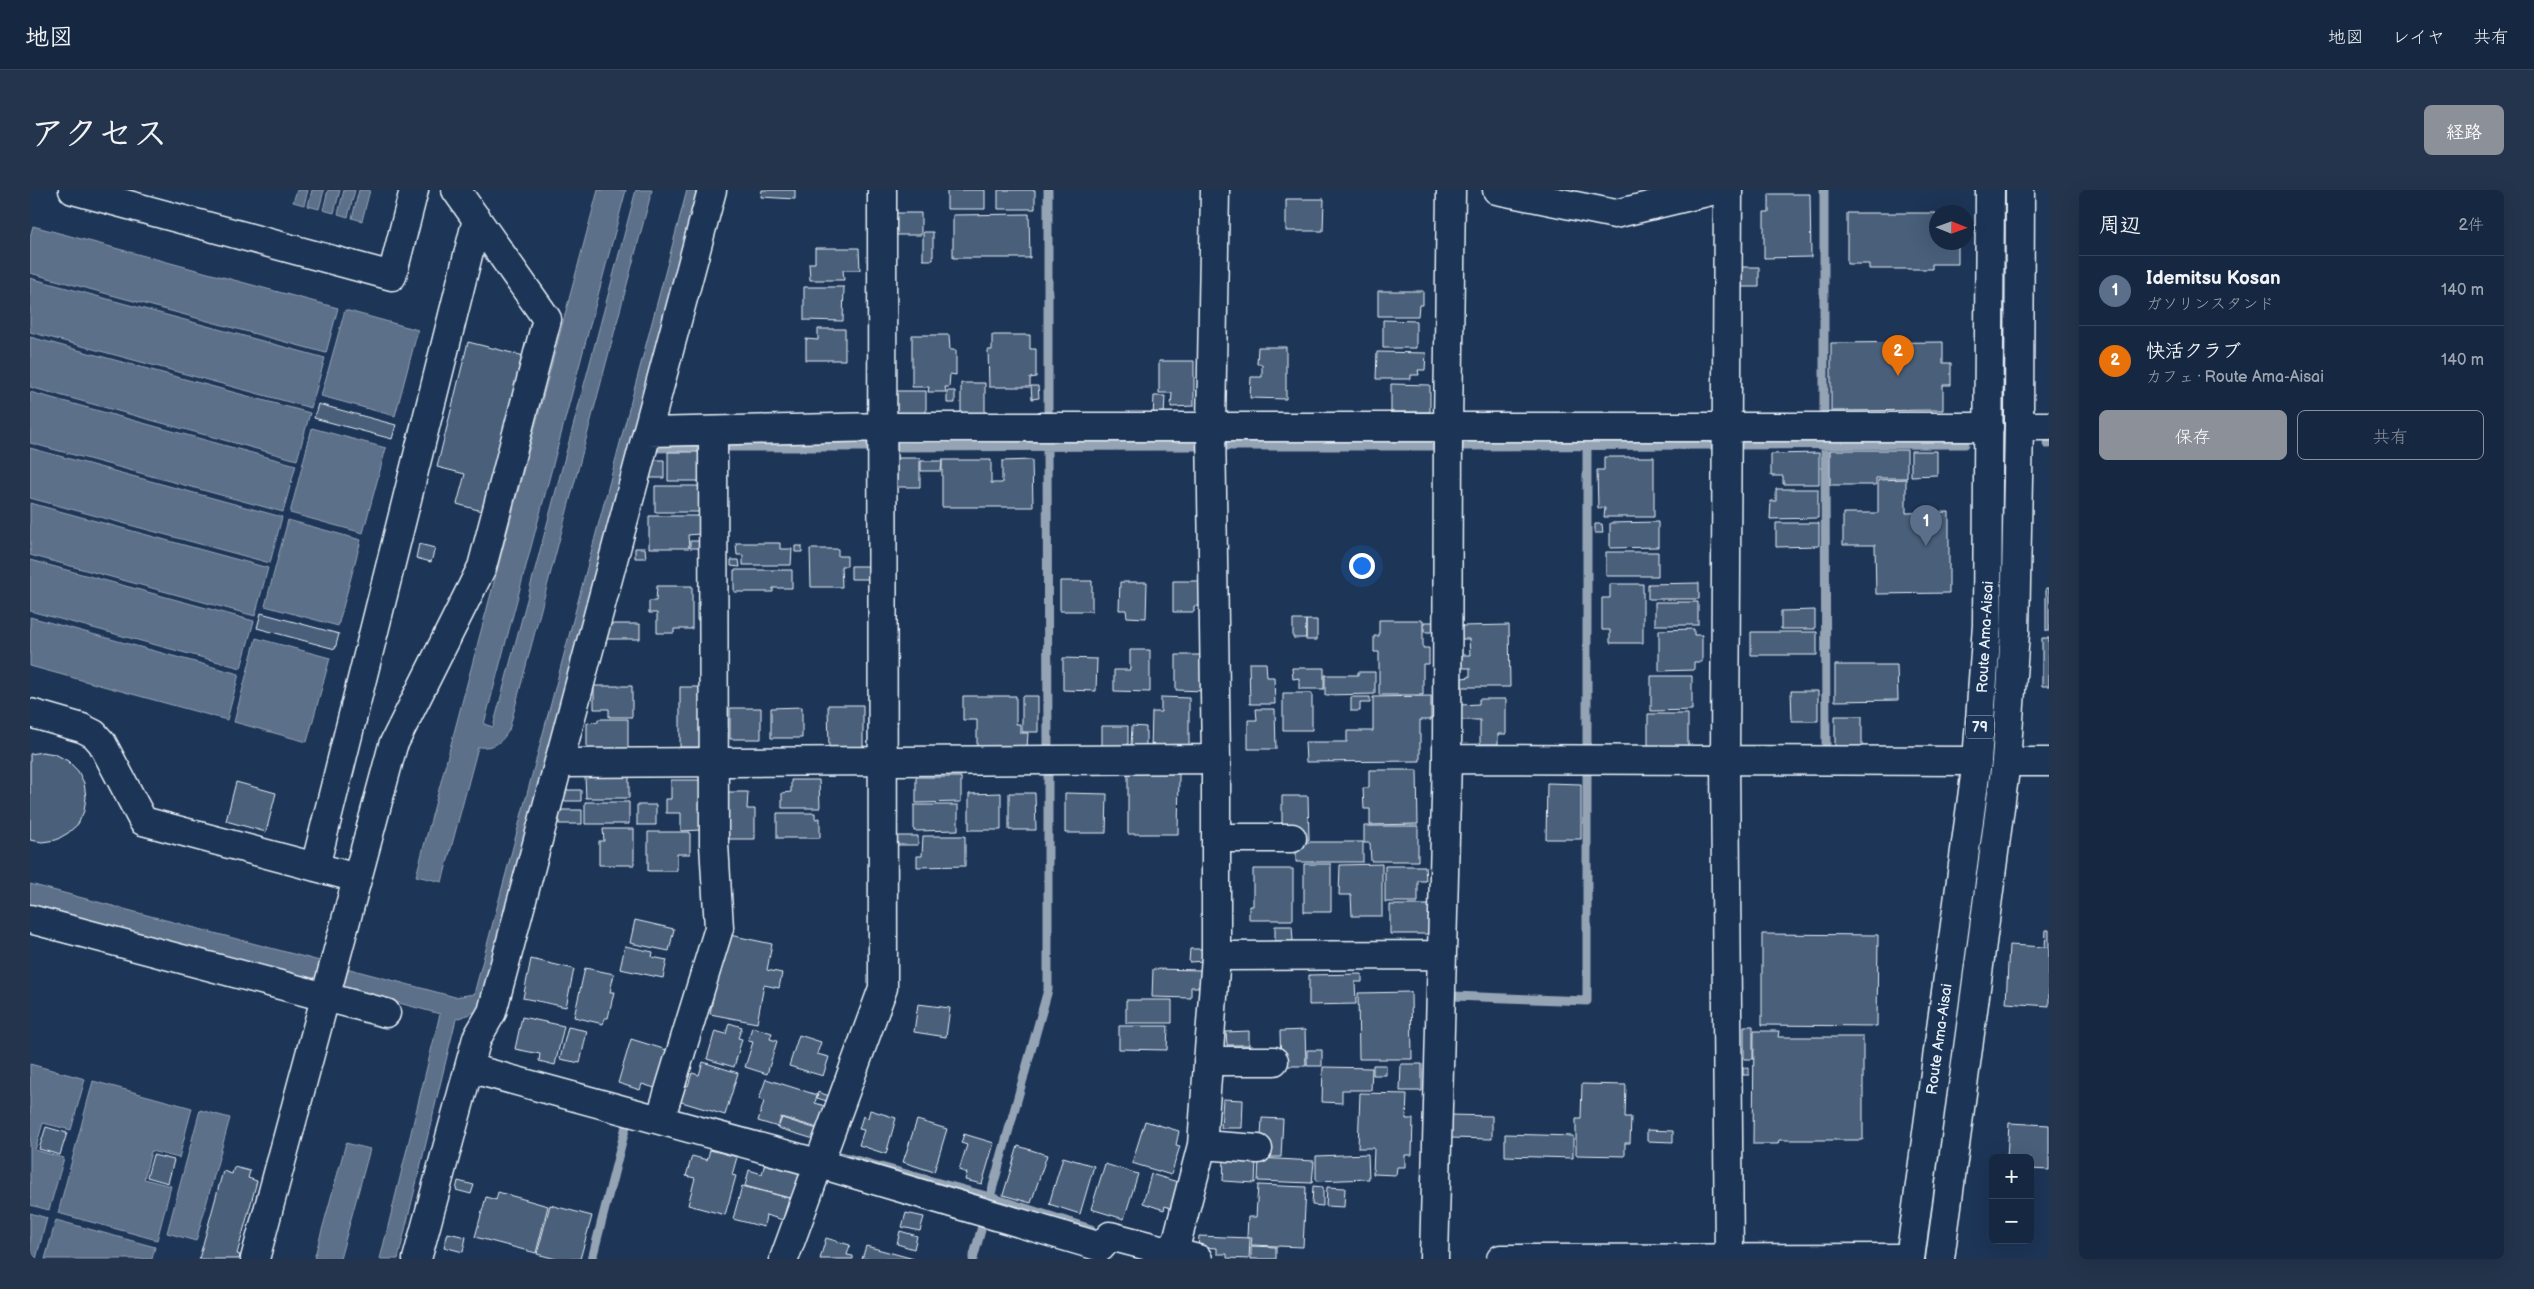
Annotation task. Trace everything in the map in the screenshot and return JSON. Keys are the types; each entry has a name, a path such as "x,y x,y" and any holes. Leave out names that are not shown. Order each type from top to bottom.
{"street":[{"path":"73,190 392,276 414,190"},
{"path":"255,1259 393,745 482,567 547,319 456,190"},
{"path":"417,1259 477,1038 492,1012 712,190"},
{"path":"784,1259 817,1163 882,988 880,427 882,190"},
{"path":"469,1068 817,1163 1099,1253 1110,1236 1186,1256 1202,1145 1216,956 1216,759 1211,426 1215,190"},
{"path":"1434,1259 1448,759 1448,428 1451,190"},
{"path":"1497,190 1585,199 1615,214 1716,190"},
{"path":"1728,190 1725,426 1725,759 1729,1258"},
{"name":"Route Ama-Aisai","path":"1910,1258 1978,760 1987,626 1990,190"},
{"name":"Route Ama-Aisai","path":"1944,1259 2006,762 2015,633 2019,426 2020,190"},
{"path":"315,867 477,218"},
{"path":"2019,426 2049,426"},
{"path":"647,432 880,427 1989,427"},
{"path":"660,1120 719,928 714,844 713,430"},
{"path":"30,713 94,734 102,743 143,820 357,878"},
{"path":"558,763 1216,759"},
{"path":"1448,759 1978,760"},
{"path":"2006,762 2049,762"},
{"path":"1216,838 1292,838"},
{"path":"30,919 329,982 386,1013"},
{"path":"1216,956 1442,954"},
{"path":"1208,1061 1274,1062"},
{"path":"1202,1145 1258,1149"},
{"path":"1506,1259 1910,1258"}],"water":[{"path":"297,190 308,190 304,205 293,202"},
{"path":"312,190 324,190 319,209 308,206"},
{"path":"328,190 340,190 334,213 323,210"},
{"path":"344,190 355,190 348,217 338,214"},
{"path":"359,190 370,190 362,221 352,218"},
{"path":"598,190 626,190 484,724 493,727 636,190 652,190 509,730 503,739 496,744 488,747 478,747 442,882 416,876"},
{"path":"687,190 701,190 483,1009 456,1019 398,1259 380,1259 440,1014 30,904 30,884 455,997 474,994"},
{"path":"33,226 338,308 326,353 30,273 30,237"},
{"path":"30,278 325,358 311,408 30,332"},
{"path":"345,310 418,330 395,416 321,396"},
{"path":"30,337 310,413 297,460 30,387"},
{"path":"30,392 296,465 283,512 30,443"},
{"path":"312,428 386,448 363,533 290,513"},
{"path":"30,448 282,517 270,563 30,498"},
{"path":"30,503 268,568 255,616 30,555"},
{"path":"288,520 361,540 338,626 265,606"},
{"path":"30,560 254,621 241,668 30,611"},
{"path":"30,617 239,674 227,720 30,666"},
{"path":"256,638 330,658 307,742 234,722"},
{"path":"30,1064 85,1079 71,1130 43,1123 35,1150 64,1158 49,1210 30,1205"},
{"path":"93,1081 192,1108 179,1158 151,1151 144,1179 171,1186 157,1240 58,1213"},
{"path":"200,1110 230,1118 196,1241 167,1233"},
{"path":"346,1143 370,1149 340,1259 314,1259"},
{"path":"30,1213 47,1218 36,1259 30,1259"},
{"path":"56,1220 155,1247 152,1259 45,1259"}],"building":[{"path":"762,190 795,190 795,199 761,197"},
{"path":"947,190 985,190 985,209 947,209"},
{"path":"998,190 1035,190 1035,209 998,209"},
{"path":"1769,194 1810,194 1811,257 1764,258 1764,212 1769,212"},
{"path":"1286,199 1324,199 1323,231 1286,231"},
{"path":"893,213 921,213 921,235 893,235"},
{"path":"1847,213 1929,213 1929,250 1958,250 1958,264 1932,264 1932,269 1869,269 1869,264 1847,264"},
{"path":"1029,214 1030,258 953,258 953,215"},
{"path":"923,232 933,232 933,260 923,260"},
{"path":"815,248 859,248 860,270 843,270 844,280 810,280 809,263 815,263"},
{"path":"1738,267 1759,267 1759,287 1738,287"},
{"path":"804,287 844,287 843,321 804,320"},
{"path":"1378,291 1423,291 1423,305 1419,305 1418,316 1378,316"},
{"path":"1383,320 1416,321 1416,348 1383,348"},
{"path":"818,329 845,329 845,360 806,360 806,339 818,340"},
{"path":"912,335 949,335 950,350 956,350 956,375 950,374 949,387 945,387 946,392 928,392 929,387 912,387"},
{"path":"992,335 1030,335 1030,349 1036,349 1036,377 1030,378 1030,387 989,387 988,350 992,350"},
{"path":"468,342 524,356 485,512 457,504 465,474 437,467"},
{"path":"1943,342 1943,363 1951,363 1951,385 1943,385 1943,410 1831,411 1831,343"},
{"path":"1258,347 1286,347 1286,399 1250,398 1251,377 1262,377 1262,364 1257,364"},
{"path":"1377,352 1426,353 1425,370 1418,370 1419,375 1411,375 1411,379 1376,379"},
{"path":"1159,361 1194,361 1194,406 1171,407 1172,393 1159,393"},
{"path":"961,383 985,383 985,416 961,416"},
{"path":"1391,384 1430,385 1430,412 1391,412"},
{"path":"1031,386 1038,386 1039,398 1032,399"},
{"path":"893,391 926,391 926,416 893,416"},
{"path":"947,391 955,391 955,403 947,403"},
{"path":"1154,396 1165,396 1164,416 1153,417"},
{"path":"318,404 396,425 392,439 314,418"},
{"path":"1830,450 1907,450 1907,478 1876,478 1876,485 1830,485"},
{"path":"1911,451 1937,451 1937,475 1911,476"},
{"path":"668,452 706,452 706,481 668,481"},
{"path":"1819,453 1819,484 1783,484 1783,476 1771,476 1771,454"},
{"path":"1604,457 1654,457 1654,517 1604,517 1605,508 1598,508 1597,470 1604,470"},
{"path":"893,458 920,458 920,487 893,487"},
{"path":"649,460 664,460 664,478 649,478"},
{"path":"942,460 991,460 991,483 1002,483 1002,461 1032,460 1033,507 942,507"},
{"path":"921,461 942,461 941,471 921,471"},
{"path":"1906,479 1906,513 1949,512 1949,593 1876,594 1875,545 1843,545 1843,513 1878,513 1878,480"},
{"path":"655,486 701,486 701,512 655,512"},
{"path":"1776,489 1818,489 1818,518 1770,519 1771,501 1776,501"},
{"path":"649,516 703,516 703,526 699,526 699,534 688,535 689,548 649,548"},
{"path":"1658,522 1658,547 1610,548 1610,523"},
{"path":"1776,523 1819,523 1819,546 1776,547"},
{"path":"1595,524 1602,524 1603,533 1595,533"},
{"path":"690,541 699,541 699,548 690,548"},
{"path":"736,543 780,543 780,549 792,549 791,565 743,565 743,555 737,555"},
{"path":"419,544 435,548 431,562 416,558"},
{"path":"795,546 802,546 802,552 795,552"},
{"path":"635,548 645,548 646,558 635,558"},
{"path":"810,549 838,549 838,556 847,556 847,566 841,566 842,587 811,587"},
{"path":"1606,552 1658,552 1658,576 1606,576"},
{"path":"731,560 739,560 740,567 731,566"},
{"path":"851,566 869,566 869,579 851,579"},
{"path":"734,570 792,570 792,588 773,588 773,592 734,592"},
{"path":"1060,581 1092,581 1092,611 1060,611"},
{"path":"1173,581 1201,581 1201,606 1194,606 1194,612 1173,612"},
{"path":"1120,582 1147,582 1146,618 1127,617 1126,610 1119,610"},
{"path":"1699,583 1699,599 1648,599 1648,584"},
{"path":"1610,584 1643,584 1643,643 1610,643 1610,630 1602,630 1602,598 1610,598"},
{"path":"657,586 692,586 692,629 674,629 674,633 657,633 657,613 649,613 649,601 656,601"},
{"path":"2046,588 2049,588 2049,631 2046,631"},
{"path":"697,602 704,602 704,620 697,620"},
{"path":"1655,602 1698,602 1698,625 1655,625"},
{"path":"1815,610 1815,629 1781,629 1781,611"},
{"path":"261,613 339,634 335,649 257,628"},
{"path":"1293,620 1306,620 1306,638 1293,638"},
{"path":"1306,620 1317,620 1317,640 1306,640"},
{"path":"1379,620 1423,620 1423,648 1429,648 1429,664 1423,664 1423,695 1379,695 1379,652 1374,652 1374,636 1379,636"},
{"path":"1424,622 1434,622 1434,632 1424,632"},
{"path":"607,624 640,624 640,639 607,639"},
{"path":"1509,625 1510,687 1462,687 1462,678 1470,677 1470,668 1461,668 1461,655 1470,655 1469,639 1462,639 1461,626"},
{"path":"1694,629 1694,635 1702,635 1702,662 1694,662 1694,670 1659,671 1659,630"},
{"path":"1751,632 1817,632 1817,655 1751,655"},
{"path":"2042,638 2049,638 2049,686 2042,686"},
{"path":"1130,650 1150,650 1150,692 1114,691 1114,670 1130,670"},
{"path":"1176,655 1206,655 1205,691 1176,690"},
{"path":"1063,658 1097,659 1096,691 1063,690"},
{"path":"1249,663 1266,663 1267,677 1274,677 1275,704 1250,704"},
{"path":"1835,665 1897,665 1898,700 1835,701"},
{"path":"1292,668 1324,668 1324,689 1299,689 1299,678 1293,679"},
{"path":"1358,672 1375,672 1375,694 1325,695 1325,675 1358,675"},
{"path":"1651,676 1692,676 1692,710 1651,711"},
{"path":"594,686 632,686 632,717 609,717 609,709 594,709"},
{"path":"680,687 704,687 704,747 680,747"},
{"path":"1791,691 1818,691 1818,721 1792,721"},
{"path":"1283,693 1312,693 1312,730 1283,730"},
{"path":"963,696 1016,696 1016,724 1020,724 1020,733 1028,733 1027,748 977,749 977,720 963,720"},
{"path":"1022,696 1038,696 1038,732 1022,732"},
{"path":"1431,696 1431,720 1420,720 1420,761 1306,762 1305,742 1347,742 1347,731 1373,731 1373,697"},
{"path":"1161,697 1189,698 1189,749 1151,749 1152,712 1161,712"},
{"path":"1351,697 1370,697 1370,703 1360,703 1360,711 1351,711"},
{"path":"1479,699 1506,699 1506,734 1498,734 1498,744 1480,744 1480,720 1461,720 1461,705 1479,704"},
{"path":"828,705 863,705 863,748 829,748"},
{"path":"802,707 802,738 771,738 771,708"},
{"path":"730,708 761,708 761,739 730,739"},
{"path":"1256,709 1275,709 1276,749 1248,749 1248,720 1257,720"},
{"path":"1648,714 1688,714 1688,747 1648,747"},
{"path":"1835,716 1862,716 1862,749 1835,749"},
{"path":"598,719 628,719 628,750 587,750 587,723 598,722"},
{"path":"1102,726 1128,726 1128,748 1102,748"},
{"path":"1132,726 1146,727 1146,746 1131,745"},
{"path":"42,752 55,754 68,761 78,771 84,783 86,797 84,811 78,824 56,840 42,842 30,840 30,754"},
{"path":"1369,770 1417,770 1418,824 1370,825 1370,809 1364,809 1363,788 1369,788"},
{"path":"1128,773 1179,774 1178,834 1128,834"},
{"path":"585,777 629,777 629,798 586,798"},
{"path":"916,777 961,777 961,802 916,803"},
{"path":"671,780 704,780 701,830 681,831 681,813 666,813 666,799 671,799"},
{"path":"791,780 819,780 820,808 782,808 782,793 791,792"},
{"path":"236,782 276,793 266,832 226,821"},
{"path":"1547,783 1581,784 1581,839 1546,839"},
{"path":"564,790 581,790 581,801 564,801"},
{"path":"728,792 748,792 747,809 755,809 755,839 728,839"},
{"path":"1001,793 1001,830 969,830 969,794"},
{"path":"1009,793 1035,793 1036,830 1009,830"},
{"path":"1065,793 1107,794 1106,833 1065,833"},
{"path":"1282,796 1308,796 1309,840 1296,840 1282,828"},
{"path":"585,802 629,802 629,824 585,824"},
{"path":"637,805 656,805 656,825 637,825"},
{"path":"914,805 958,805 958,830 914,831"},
{"path":"559,810 582,810 582,824 559,824"},
{"path":"777,813 815,813 815,819 820,818 820,838 777,838"},
{"path":"1364,826 1418,826 1418,861 1371,861 1370,843 1364,843"},
{"path":"603,829 634,829 634,865 599,865 599,841 604,841"},
{"path":"648,832 690,832 690,854 677,854 677,871 648,871"},
{"path":"896,836 918,836 918,845 897,845"},
{"path":"923,836 965,836 965,866 917,867 917,856 922,856"},
{"path":"1296,842 1363,842 1363,862 1296,862"},
{"path":"1304,864 1331,864 1331,912 1304,912"},
{"path":"1382,864 1382,916 1352,916 1351,895 1339,895 1340,865"},
{"path":"1385,866 1425,866 1426,881 1418,881 1418,902 1385,902"},
{"path":"1253,869 1293,869 1293,920 1249,920 1249,906 1253,906"},
{"path":"1390,905 1432,905 1432,934 1390,934"},
{"path":"635,920 674,929 669,951 630,943"},
{"path":"1275,926 1292,926 1293,941 1275,941"},
{"path":"2046,930 2049,930 2049,1006 2006,1003 2009,945 2045,947"},
{"path":"725,934 772,944 767,970 782,973 779,988 764,985 757,1023 710,1014"},
{"path":"1762,934 1878,935 1877,1026 1762,1025"},
{"path":"625,946 653,952 652,957 667,960 663,978 620,969"},
{"path":"1190,949 1206,949 1205,961 1189,962"},
{"path":"531,959 574,969 566,1007 523,998"},
{"path":"585,968 614,974 610,992 614,992 608,1018 605,1018 603,1024 574,1017"},
{"path":"1153,969 1201,970 1200,987 1191,987 1191,998 1152,997"},
{"path":"1362,974 1362,982 1355,982 1356,1004 1309,1005 1309,975"},
{"path":"1411,992 1412,1059 1359,1059 1358,993"},
{"path":"1126,1000 1172,1000 1172,1023 1126,1023"},
{"path":"918,1004 950,1008 946,1037 914,1032"},
{"path":"522,1017 564,1026 555,1065 539,1061 540,1054 515,1049"},
{"path":"729,1023 742,1027 738,1038 742,1039 734,1067 707,1059 715,1031 726,1034"},
{"path":"1119,1026 1168,1026 1167,1050 1119,1049"},
{"path":"1744,1026 1753,1026 1753,1059 1744,1059"},
{"path":"568,1027 587,1031 580,1063 560,1059"},
{"path":"752,1027 772,1033 770,1039 777,1041 767,1074 745,1067 753,1042 748,1041"},
{"path":"1305,1030 1306,1066 1281,1066 1280,1031"},
{"path":"1249,1031 1249,1045 1227,1045 1226,1032"},
{"path":"1754,1031 1779,1031 1778,1037 1863,1037 1863,1140 1779,1140 1778,1144 1753,1144"},
{"path":"799,1035 821,1042 817,1054 829,1057 823,1076 789,1066"},
{"path":"631,1039 670,1051 658,1089 642,1084 640,1090 618,1083"},
{"path":"1307,1050 1322,1050 1322,1066 1307,1066"},
{"path":"703,1062 738,1073 725,1115 675,1100 680,1084 688,1086 692,1073 699,1075"},
{"path":"1401,1064 1422,1064 1422,1091 1400,1091"},
{"path":"1373,1065 1386,1065 1386,1075 1373,1075"},
{"path":"1323,1067 1372,1068 1371,1090 1342,1090 1342,1103 1322,1102"},
{"path":"1743,1068 1749,1068 1749,1075 1743,1075"},
{"path":"766,1079 817,1095 815,1103 825,1106 818,1128 781,1117 778,1127 758,1121 764,1101 759,1099"},
{"path":"1582,1084 1626,1085 1625,1117 1631,1117 1630,1143 1625,1143 1625,1156 1576,1155 1576,1119 1581,1119"},
{"path":"818,1092 832,1097 830,1102 817,1098"},
{"path":"1360,1093 1407,1094 1406,1119 1413,1119 1412,1155 1405,1155 1405,1167 1397,1167 1396,1175 1373,1174 1374,1148 1358,1148"},
{"path":"1223,1099 1243,1100 1242,1128 1221,1128"},
{"path":"870,1110 896,1118 886,1154 859,1145 864,1130 859,1129 863,1116 868,1118"},
{"path":"1450,1115 1492,1116 1492,1139 1450,1138"},
{"path":"782,1118 820,1130 817,1140 778,1128"},
{"path":"1262,1118 1283,1119 1281,1157 1260,1157"},
{"path":"917,1120 947,1129 934,1172 903,1162"},
{"path":"1145,1121 1179,1131 1176,1145 1180,1146 1171,1175 1132,1163"},
{"path":"2009,1123 2049,1125 2049,1170 2034,1169 2034,1154 2007,1154"},
{"path":"46,1127 67,1133 60,1155 39,1149"},
{"path":"1647,1130 1673,1131 1673,1142 1647,1141"},
{"path":"964,1134 994,1143 982,1184 965,1180 967,1173 959,1170 967,1145 961,1143"},
{"path":"1505,1134 1573,1136 1573,1158 1505,1156"},
{"path":"1018,1146 1047,1155 1031,1203 1003,1195"},
{"path":"710,1150 737,1157 732,1175 736,1176 725,1215 688,1205 695,1178 686,1176 692,1156 707,1160"},
{"path":"1368,1154 1369,1179 1316,1181 1316,1156"},
{"path":"153,1155 174,1160 168,1183 147,1177"},
{"path":"1063,1157 1094,1166 1080,1214 1049,1204"},
{"path":"1259,1158 1314,1161 1312,1183 1258,1181"},
{"path":"1224,1159 1256,1160 1255,1183 1223,1181"},
{"path":"765,1163 800,1172 793,1199 745,1186 749,1170 762,1174"},
{"path":"1105,1164 1138,1174 1124,1219 1091,1209"},
{"path":"234,1167 250,1171 248,1178 257,1181 237,1254 240,1255 239,1259 199,1259 223,1171 232,1174"},
{"path":"1151,1174 1181,1183 1173,1209 1165,1206 1164,1210 1143,1203"},
{"path":"458,1181 474,1185 471,1194 456,1190"},
{"path":"1258,1185 1306,1187 1303,1247 1251,1245 1252,1237 1247,1237 1248,1217 1256,1217"},
{"path":"742,1186 789,1198 783,1220 766,1215 764,1227 733,1219"},
{"path":"1313,1186 1323,1187 1323,1206 1312,1205"},
{"path":"1327,1187 1345,1188 1344,1207 1326,1206"},
{"path":"498,1192 548,1206 536,1253 475,1237 486,1197 496,1200"},
{"path":"550,1205 592,1216 580,1259 556,1259 537,1254"},
{"path":"906,1213 924,1217 920,1231 902,1227"},
{"path":"900,1231 917,1236 914,1249 897,1244"},
{"path":"448,1233 466,1237 463,1252 444,1247"},
{"path":"1199,1236 1250,1238 1249,1259 1227,1258 1227,1254 1217,1254 1217,1248 1198,1247"},
{"path":"826,1238 850,1245 847,1255 853,1256 853,1259 820,1259"},
{"path":"866,1246 914,1259 862,1259"},
{"path":"1251,1246 1276,1247 1276,1259 1251,1259"}],"waterway":[{"path":"1048,190 1048,413"},
{"path":"1824,190 1824,412"},
{"path":"1738,445 1965,444"},
{"path":"1587,445 1587,750"},
{"path":"1459,446 1715,445"},
{"path":"1825,445 1826,748"},
{"path":"891,447 1204,446"},
{"path":"1223,446 1437,446"},
{"path":"656,448 707,447"},
{"path":"720,447 871,447"},
{"path":"1047,447 1048,750"},
{"path":"990,1197 1048,990 1048,772"},
{"path":"1454,996 1587,1001 1587,773"},
{"path":"592,1259 626,1126"},
{"path":"841,1156 990,1197 1091,1229"},
{"path":"973,1259 983,1223"}],"place":[{"name":"快活クラブ","path":"1898,376"},
{"name":"Idemitsu Kosan","path":"1926,546"}]}
